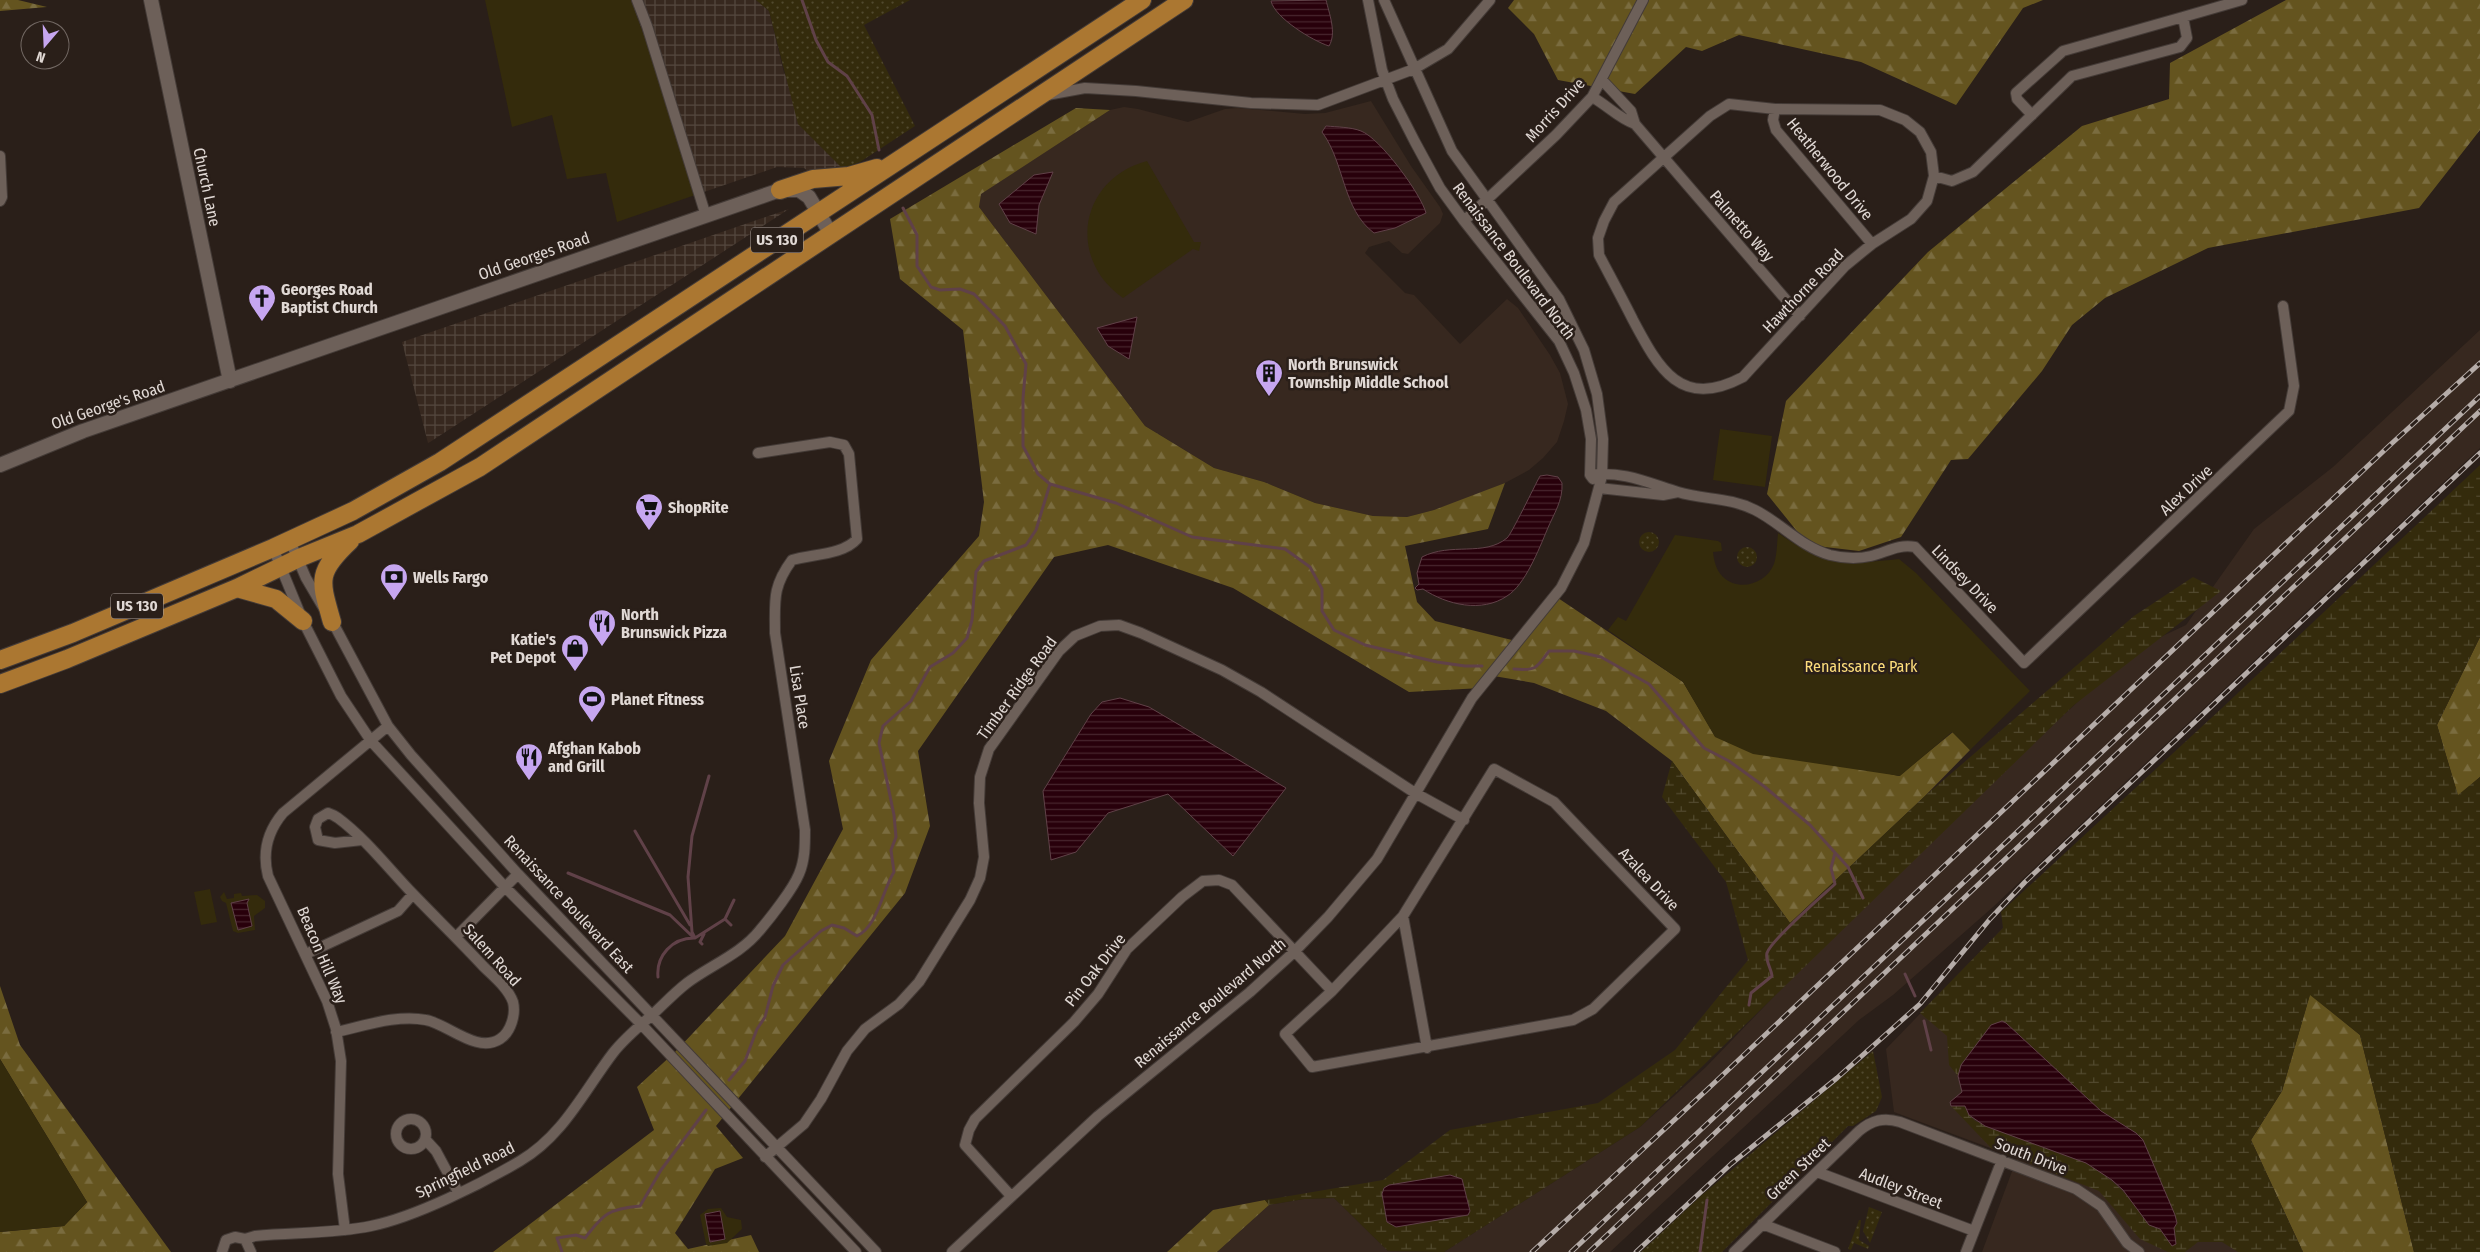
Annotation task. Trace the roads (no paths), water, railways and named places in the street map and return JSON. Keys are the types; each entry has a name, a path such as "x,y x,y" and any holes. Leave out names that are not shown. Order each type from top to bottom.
{"highway":[{"name":"US 130","path":"0,660 73,633 290,541 353,511 440,462 1142,0"},
{"name":"US 130","path":"0,684 67,659 237,588 298,558 358,534 496,456 1184,0"},
{"path":"780,190 814,179 849,176 892,164"},
{"path":"332,622 323,589 323,575 332,558 358,534"},
{"path":"237,588 276,599 303,621"}],"street":[{"name":"Church Lane","path":"151,0 230,381"},
{"path":"637,0 647,26 706,216"},
{"name":"Renaissance Boulevard North","path":"1368,0 1386,81 1415,142 1440,188 1559,341 1574,373 1586,410 1591,438 1590,475"},
{"name":"Renaissance Boulevard North","path":"952,1252 1098,1116 1250,992 1294,952 1328,917 1377,859 1472,698 1561,588 1584,543 1602,473 1603,439 1597,394 1584,350 1559,300 1452,151 1384,0"},
{"path":"1036,98 1085,88 1136,91 1251,103 1318,105 1414,69 1448,49 1490,0"},
{"name":"Morris Drive","path":"1464,221 1556,135 1592,97 1643,0"},
{"path":"2032,115 2017,99 2016,93 2063,51 2242,0"},
{"path":"1934,176 1952,181 1973,172 2072,76 2180,46 2187,38 2183,17"},
{"path":"1602,80 1631,111 1635,124 1663,157"},
{"path":"1592,97 1602,102 1621,119 1635,124"},
{"name":"Hawthorne Road","path":"1729,104 1775,110 1880,110 1905,120 1920,132 1931,152 1934,176 1927,201 1911,219 1872,244 1825,286 1800,316 1743,377 1724,387 1706,390 1682,384 1654,360 1599,255 1598,238 1614,202 1663,157 1710,116 1729,104"},
{"name":"Heatherwood Drive","path":"1775,110 1773,120 1776,130 1872,244"},
{"path":"0,156 2,197 0,201"},
{"name":"Palmetto Way","path":"1663,157 1800,316"},
{"name":"Old Georges Road","path":"230,381 780,190 799,190 809,197 831,234"},
{"name":"Alex Drive","path":"2024,663 2289,411 2294,386 2283,306"},
{"name":"Old George's Road","path":"0,465 57,441 230,381"},
{"name":"Lisa Place","path":"641,1024 687,982 743,946 759,931 799,875 805,855 805,830 775,633 775,605 779,578 792,560 852,546 857,539 849,454 844,445 830,442 758,453"},
{"name":"Lindsey Drive","path":"1590,475 1602,473 1617,474 1661,485 1678,492 1729,499 1756,510 1807,546 1830,555 1851,558 1871,556 1904,545 1915,547 2024,663"},
{"path":"1590,475 1599,488"},
{"name":"Lindsey Drive","path":"1599,488 1663,496 1678,492"},
{"name":"Renaissance Boulevard East","path":"290,541 306,578 388,726 411,755 518,874 876,1252"},
{"name":"Renaissance Boulevard East","path":"273,548 303,621 341,696 371,741 504,886 641,1024 856,1252"},
{"name":"Timber Ridge Road","path":"765,1157 804,1124 821,1100 847,1051 866,1029 899,1004 919,982 970,900 980,878 984,857 979,803 980,777 989,748 1058,651 1075,636 1100,626 1119,626 1141,633 1222,670 1261,692 1415,793"},
{"name":"Beacon Hill Way","path":"345,1230 338,1174 341,1061 336,1032 327,1001 268,876 265,862 268,838 275,823 284,813 332,770 388,726"},
{"name":"Azalea Drive","path":"1494,769 1554,802 1675,929 1593,1008 1573,1020 1312,1068 1285,1034 1332,991 1403,916 1494,769"},
{"path":"1415,793 1464,820"},
{"name":"Salem Road","path":"336,1032 379,1022 425,1019 447,1027 470,1040 492,1043 501,1039 512,1022 514,1011 508,991 362,840"},
{"path":"456,937 504,886 518,874"},
{"name":"Pin Oak Drive","path":"1011,1196 966,1145 969,1130 975,1119 1074,1022 1098,994 1127,949 1182,897 1203,881 1219,880 1232,885 1294,952"},
{"path":"306,954 398,911 413,894"},
{"path":"1403,916 1427,1048"},
{"path":"1294,952 1332,991"},
{"name":"Springfield Road","path":"222,1252 223,1244 231,1238 245,1239 267,1234 322,1234 372,1226 400,1217 458,1192 521,1161 541,1147 576,1108 614,1051 641,1024"},
{"name":"Green Street","path":"1734,1252 1868,1124 1880,1119 1890,1120"},
{"name":"South Drive","path":"1890,1120 2067,1185 2093,1199 2107,1212 2128,1243 2139,1252"},
{"path":"425,1139 436,1151 458,1192"},
{"path":"1966,1252 2002,1160"},
{"name":"Audley Street","path":"1817,1172 1974,1231"},
{"path":"1762,1224 1835,1252"},
{"path":"245,1239 251,1252"}],"waterway":[{"path":"802,0 816,40 828,62 847,76 872,115 879,150"},
{"path":"903,208 917,235 917,266 931,287 940,290 960,289 974,294 1005,326 1026,364 1023,398 1023,446 1038,474 1050,484 1116,503 1192,537 1285,549 1310,567 1322,589 1322,611 1334,630 1365,645 1437,662 1465,666 1482,666"},
{"path":"729,1080 745,1061 757,1029 765,1017 773,986 783,965 821,931 832,925 844,928 857,936 864,931 875,916 894,872 891,850 896,837 894,815 879,743 883,726 911,701 930,667 953,653 967,638 972,620 976,572 984,561 1026,545 1036,530 1050,484"},
{"path":"1514,669 1532,669 1542,661 1549,651 1574,651 1601,657 1649,684 1704,748 1729,761 1765,787 1810,825 1848,867 1863,898"},
{"path":"709,776 692,836 688,877 692,932 695,938 725,919 731,925"},
{"path":"635,831 690,925"},
{"path":"1749,1005 1751,993 1772,976 1767,961 1767,953 1777,938 1835,884 1831,868 1835,853"},
{"path":"568,873 670,915 693,937"},
{"path":"725,919 734,900"},
{"path":"702,944 700,942 704,934"},
{"path":"658,977 660,962 667,950 679,941 694,938"},
{"path":"1905,974 1915,996"},
{"path":"1924,1021 1931,1050"},
{"path":"562,1252 557,1238 576,1235 585,1238 597,1223 608,1214 621,1209 640,1206 661,1170 706,1110"},
{"path":"1700,1252 1707,1200"}],"railway":[{"path":"1532,1252 1711,1086 2390,445 2480,363"},
{"path":"1571,1252 2480,396"},
{"path":"1589,1252 2480,411"},
{"path":"1636,1252 1731,1164 1837,1078 1920,1004 1990,919 2025,882 2480,453"}],"place":[{"name":"Georges Road Baptist Church","path":"262,322"},
{"name":"North Brunswick Township Middle School","path":"1269,397"},
{"name":"ShopRite","path":"649,531"},
{"name":"Wells Fargo","path":"394,601"},
{"name":"North Brunswick Pizza","path":"602,647"},
{"name":"Katie's Pet Depot","path":"575,672"},
{"name":"Planet Fitness","path":"592,723"},
{"name":"Afghan Kabob and Grill","path":"529,781"}],"park label":[{"name":"Renaissance Park","path":"1861,666"}]}
